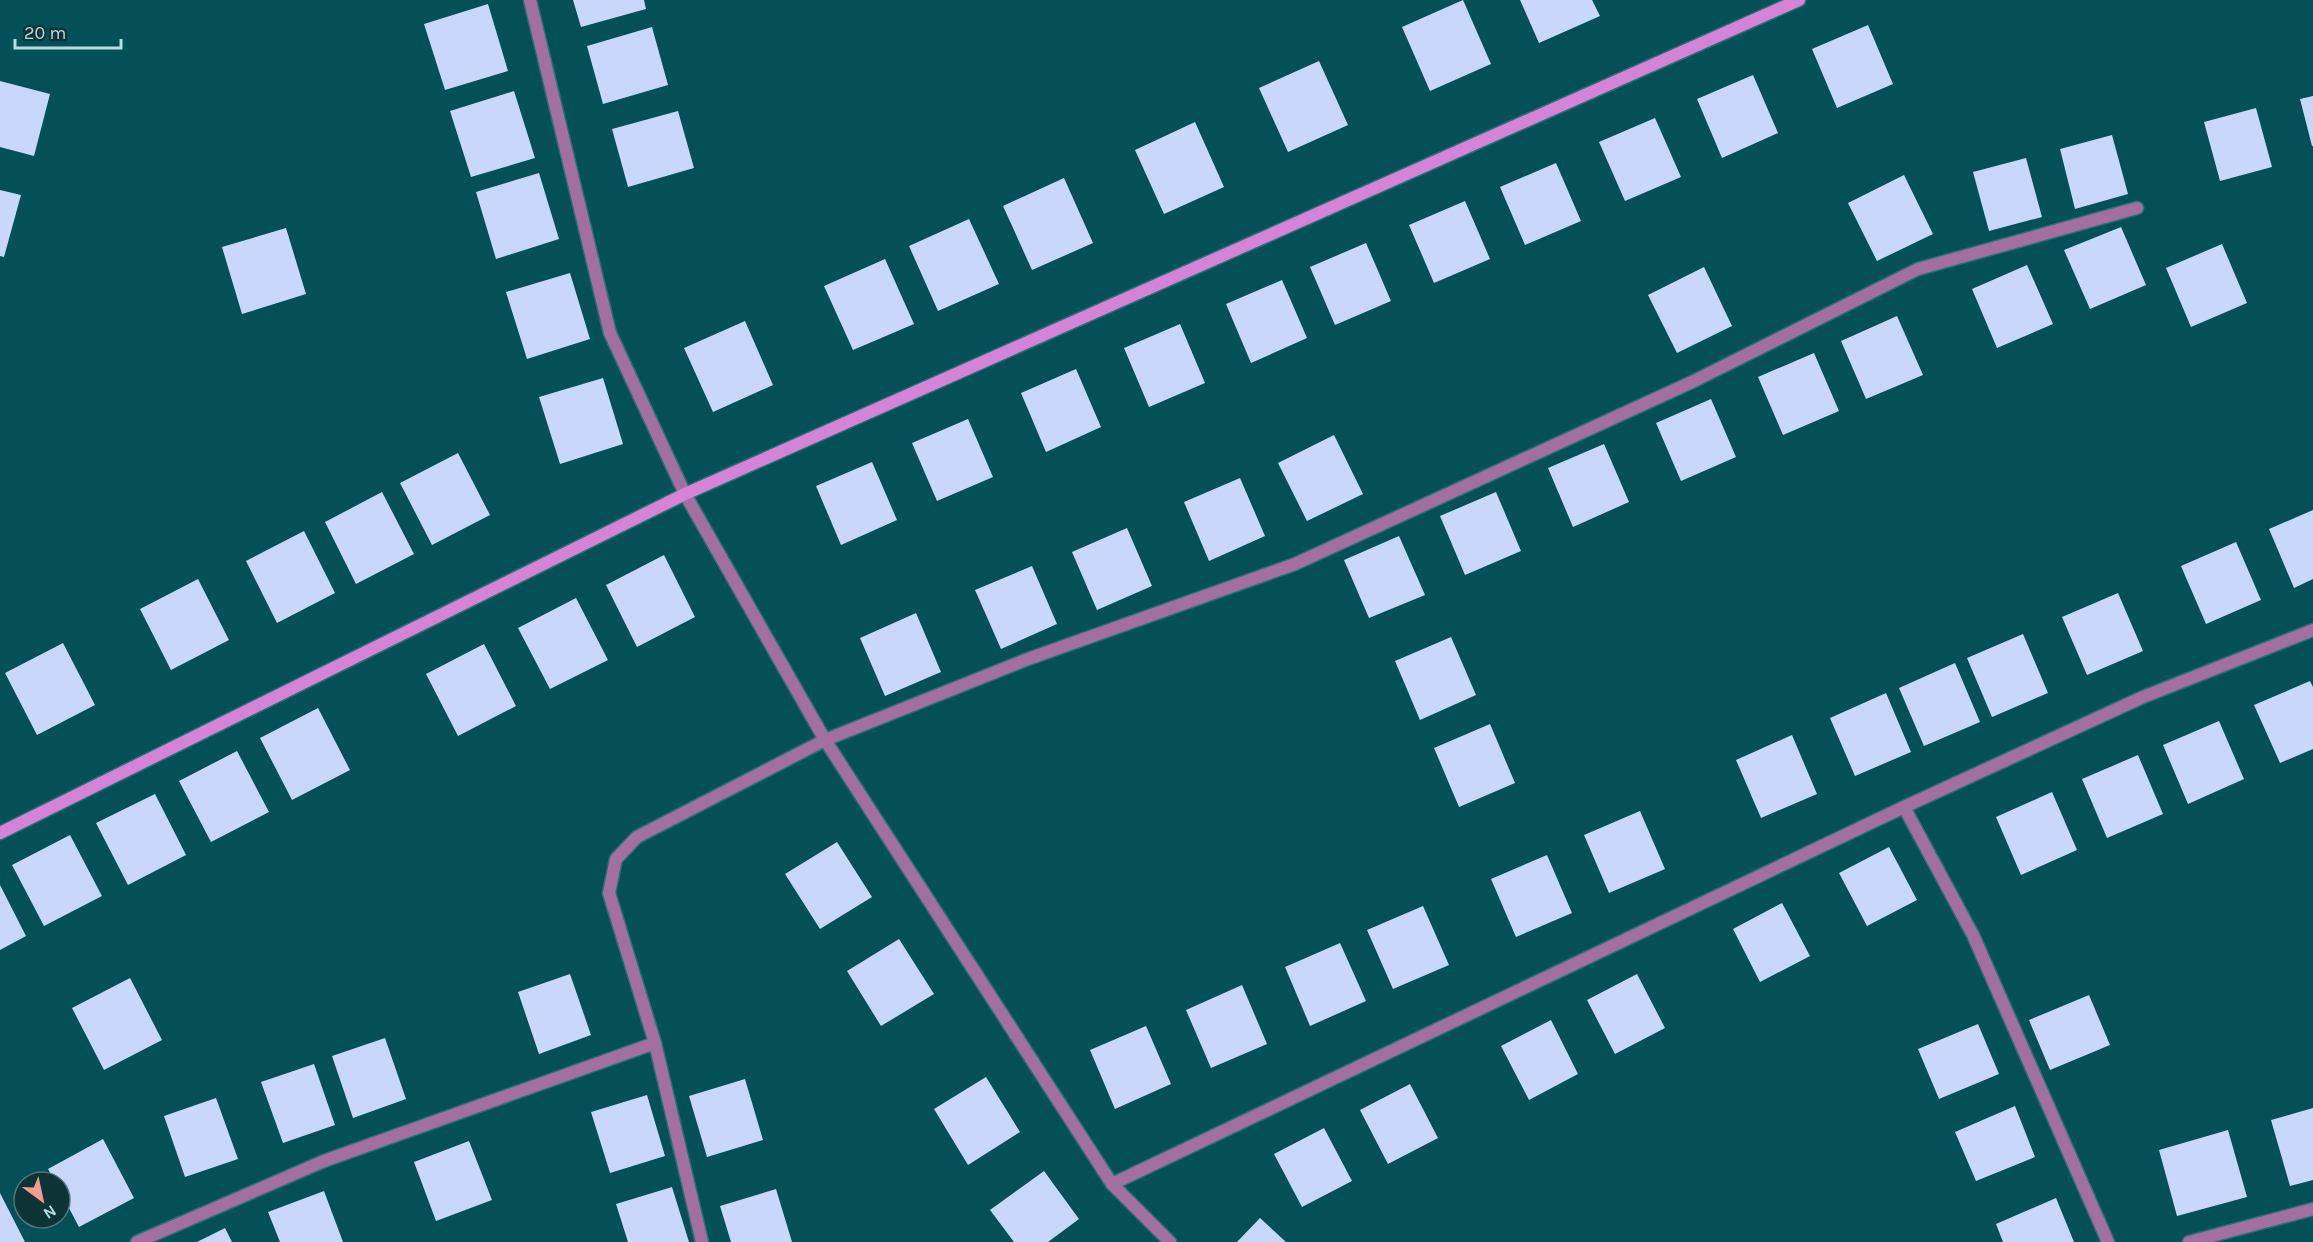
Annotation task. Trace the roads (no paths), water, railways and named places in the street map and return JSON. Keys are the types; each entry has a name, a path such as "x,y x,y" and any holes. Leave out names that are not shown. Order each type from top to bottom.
{"street":[{"path":"530,0 610,333 685,494 825,740 1112,1184 1170,1242"},
{"path":"0,833 685,494 1799,0"},
{"path":"702,1242 655,1043 609,893 616,859 637,837 825,740 1028,659 1294,564 1692,382 1918,269 2137,207"},
{"path":"1112,1184 1904,807 2143,697 2313,630"},
{"path":"1904,807 1973,935 2108,1242"},
{"path":"137,1242 324,1161 655,1043"},
{"path":"2189,1242 2313,1209"}]}
